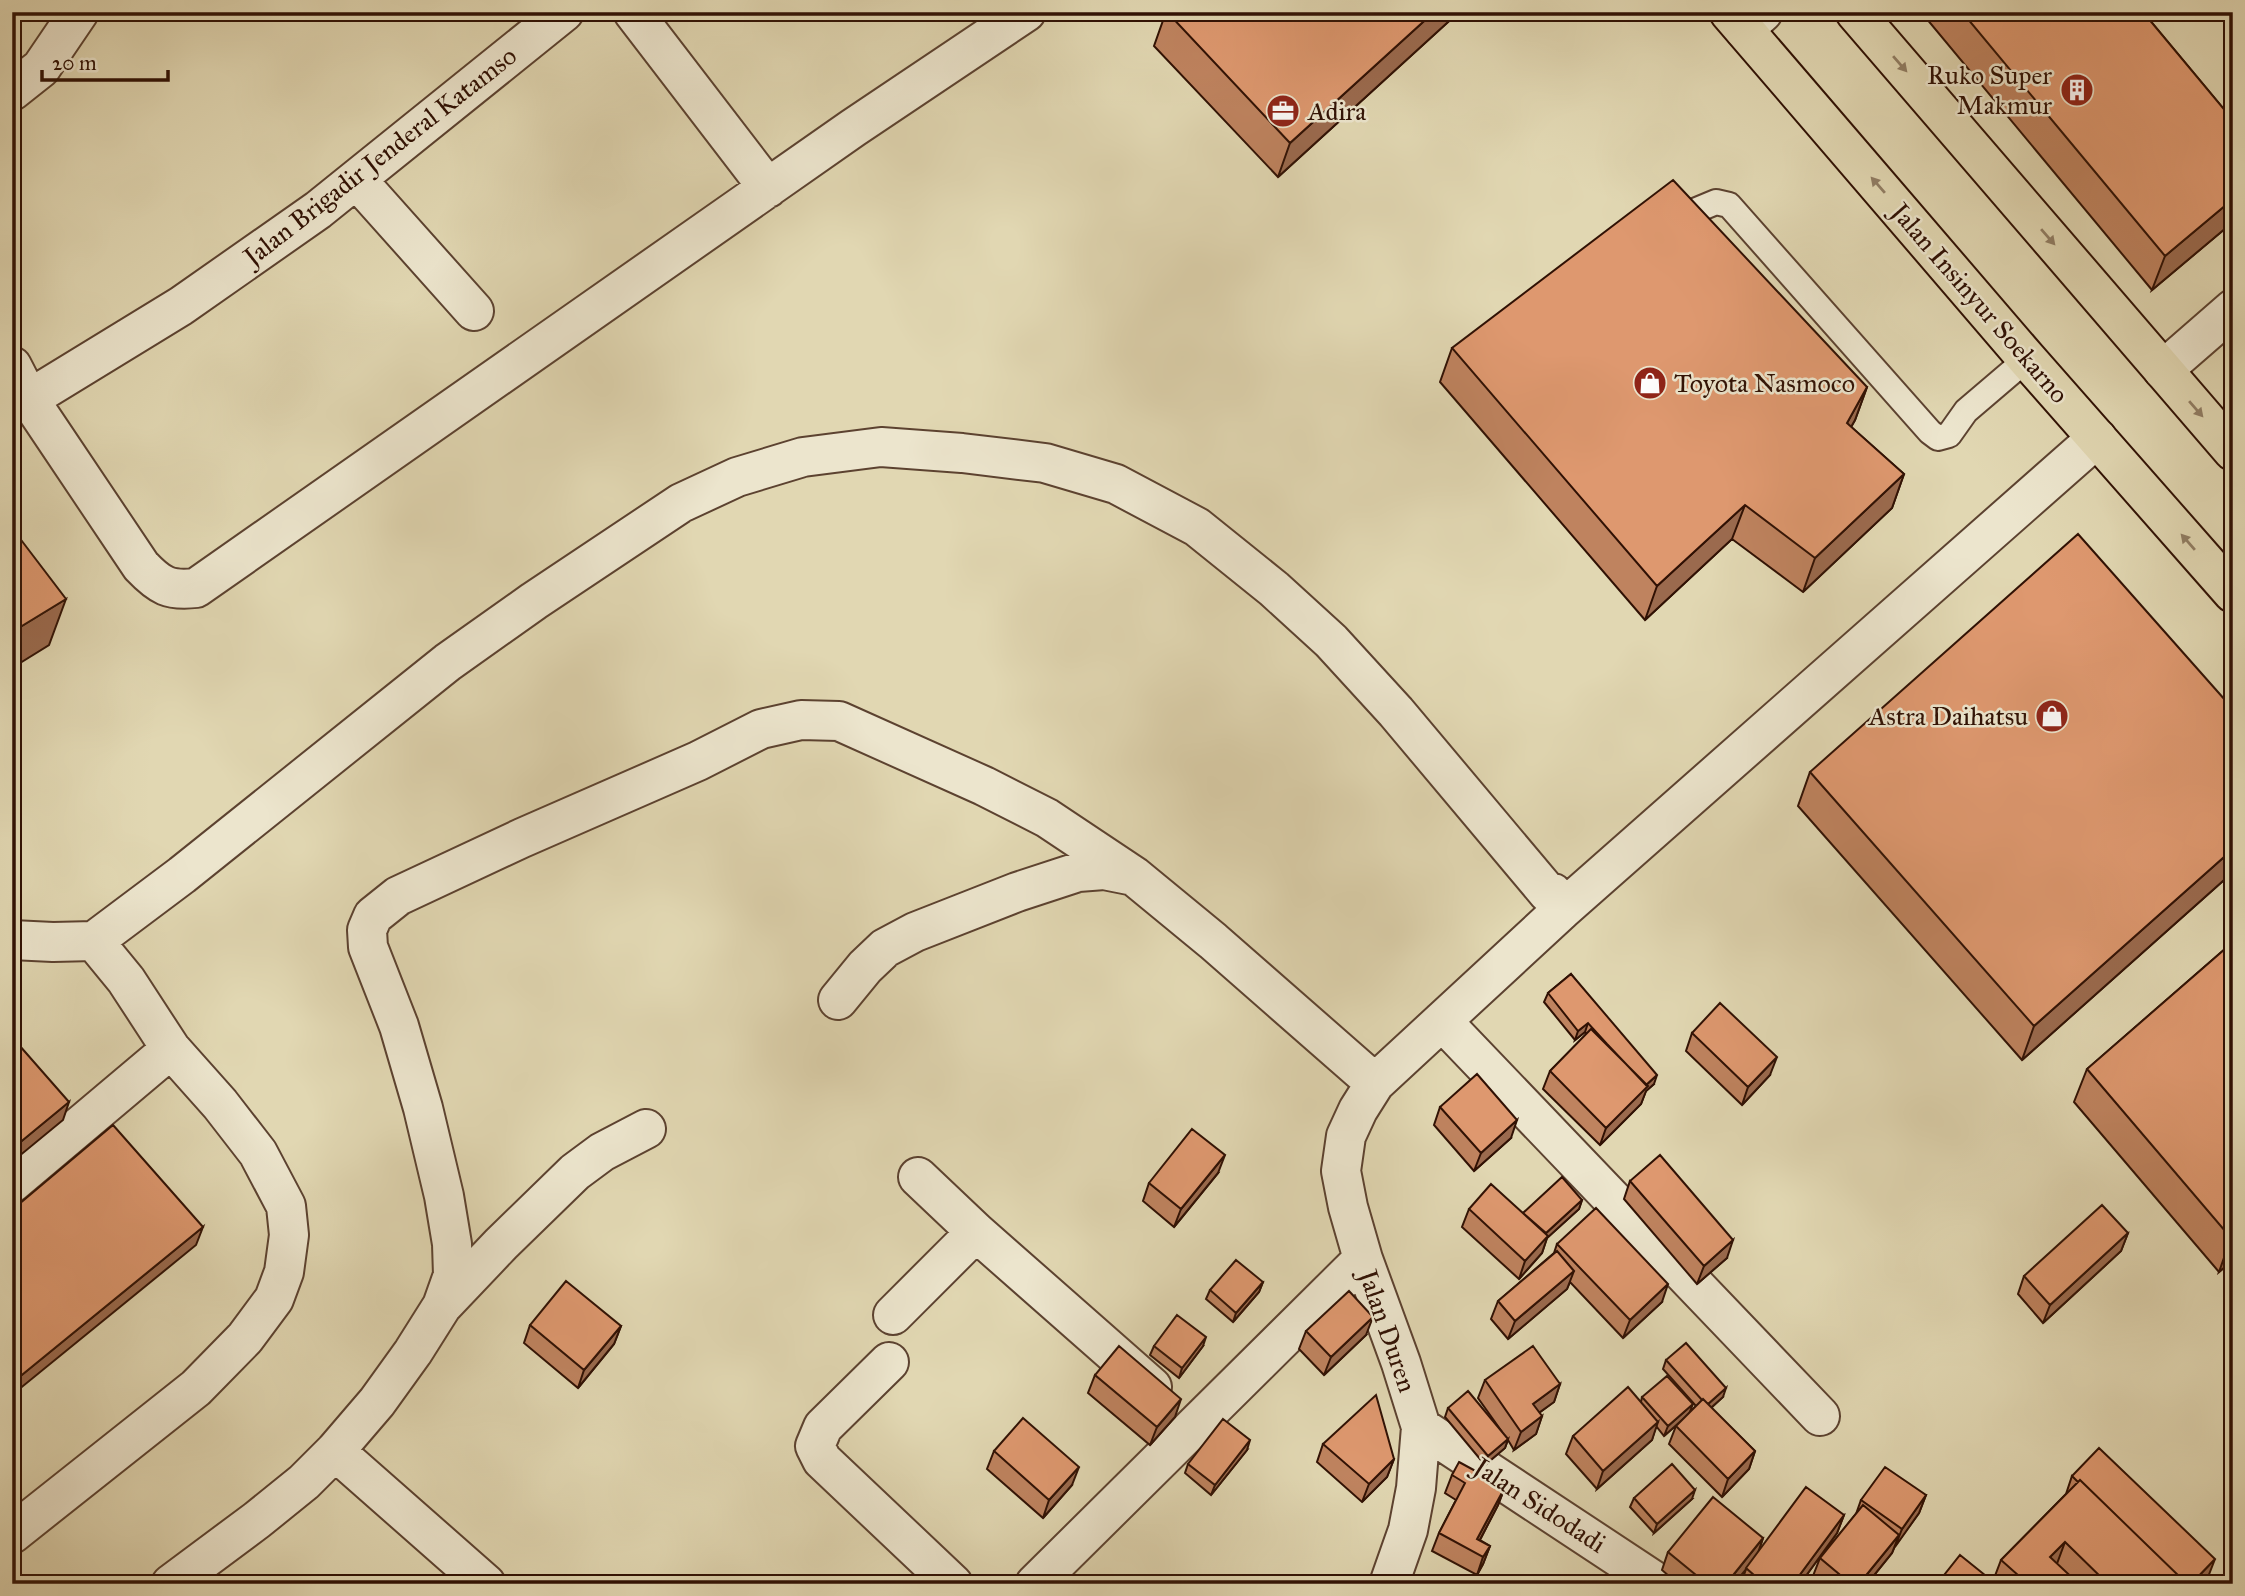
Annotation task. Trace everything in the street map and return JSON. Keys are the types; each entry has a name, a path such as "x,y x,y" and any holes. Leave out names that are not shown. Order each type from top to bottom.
{"main road":[{"path":"1855,12 2233,451"},
{"name":"Jalan Insinyur Soekarno","path":"1745,18 2027,359 2233,593"}],"street":[{"path":"12,91 41,68 79,12"},
{"name":"Jalan Brigadir Jenderal Katamso","path":"18,388 181,306 318,210 564,12"},
{"path":"633,12 768,188"},
{"path":"18,388 141,566 151,576 177,590 196,588 768,188 1026,12"},
{"path":"357,180 474,311"},
{"path":"2163,370 2233,309"},
{"name":"Jalan Duren","path":"1389,1584 1408,1530 1416,1488 1421,1427 1363,1259 1341,1171 1346,1136 1375,1083 1442,1021 1557,903 2097,438"},
{"path":"12,940 94,941 182,875 448,663 534,601 681,503 737,477 803,457 881,447 1045,463 1116,484 1197,527 1274,589 1331,641 1396,712 1557,903"},
{"path":"442,1306 453,1275 452,1244 444,1196 423,1108 398,1026 368,947 367,930 373,916 398,896 698,761 761,729 801,720 839,721 984,786 1047,818 1134,876 1213,941 1375,1083"},
{"path":"838,1000 864,967 885,948 928,926 1078,872 1104,870 1134,876"},
{"path":"12,1534 196,1388 246,1338 274,1299 284,1272 289,1235 286,1206 258,1153 171,1048 126,980 94,941"},
{"path":"1442,1021 1820,1416"},
{"path":"12,1183 171,1048"},
{"path":"171,1584 304,1482 344,1460 377,1402 442,1306 575,1172 602,1152 646,1129"},
{"path":"918,1177 976,1232 1196,1425"},
{"path":"893,1315 976,1232"},
{"path":"1035,1584 1363,1259"},
{"path":"889,1362 823,1427 815,1446 822,1461 953,1584"},
{"name":"Jalan Sidodadi","path":"1421,1427 1659,1584"},
{"path":"344,1460 486,1584"}],"lane":[{"path":"1692,212 1716,202 1729,205 1938,438 1949,435 1966,411 2027,359"}],"building":[{"name":"Adira","path":"1167,12 1434,12 1290,143"},
{"name":"Ruko Super Makmur","path":"1962,12 2143,12 2233,120 2233,199 2165,256"},
{"path":"1673,180 1867,387 1847,423 1904,474 1815,558 1745,505 1657,586 1452,348"},
{"path":"12,528 66,599 12,632"},
{"path":"2078,534 2233,709 2233,849 2034,1026 1810,772"},
{"path":"2233,942 2233,1237 2231,1238 2087,1069"},
{"path":"1571,974 1657,1075 1646,1085 1588,1023 1578,1031 1548,993"},
{"path":"1720,1003 1777,1057 1748,1087 1692,1033"},
{"path":"1591,1029 1648,1086 1606,1128 1550,1071"},
{"path":"12,1037 69,1102 12,1149"},
{"path":"1477,1074 1517,1120 1481,1153 1440,1107"},
{"path":"113,1125 203,1227 12,1383 12,1210"},
{"path":"1192,1129 1225,1155 1181,1209 1149,1183"},
{"path":"1660,1155 1733,1240 1704,1266 1630,1181"},
{"path":"1562,1177 1582,1200 1546,1233 1523,1213"},
{"path":"1491,1184 1548,1236 1525,1261 1469,1209"},
{"path":"2102,1205 2128,1233 2050,1305 2024,1276"},
{"path":"1596,1208 1668,1284 1630,1320 1557,1244"},
{"path":"1557,1251 1574,1271 1515,1321 1498,1301"},
{"path":"1236,1260 1263,1282 1236,1313 1210,1290"},
{"path":"566,1281 621,1326 584,1370 530,1325"},
{"path":"1349,1291 1373,1317 1331,1357 1306,1331"},
{"path":"1177,1315 1206,1337 1182,1368 1154,1346"},
{"path":"1686,1343 1726,1388 1708,1404 1666,1360"},
{"path":"1119,1346 1181,1399 1157,1427 1095,1375"},
{"path":"1533,1346 1560,1384 1533,1404 1542,1416 1521,1432 1485,1380"},
{"path":"1667,1376 1693,1404 1668,1426 1642,1397"},
{"path":"1628,1387 1658,1422 1603,1471 1573,1436"},
{"path":"1468,1391 1508,1439 1488,1456 1448,1408"},
{"path":"1376,1395 1394,1459 1369,1484 1323,1444"},
{"path":"1703,1399 1755,1451 1728,1479 1676,1426"},
{"path":"1023,1418 1079,1467 1049,1500 994,1451"},
{"path":"1223,1419 1250,1440 1215,1485 1188,1464"},
{"path":"2099,1448 2215,1559 2191,1584 2184,1584 2183,1580 2080,1480 2078,1482 2072,1476"},
{"path":"1459,1462 1505,1487 1477,1539 1490,1546 1483,1557 1439,1533 1465,1483 1452,1475"},
{"path":"1672,1464 1695,1490 1657,1524 1634,1498"},
{"path":"1885,1467 1926,1495 1902,1529 1861,1500"},
{"path":"2080,1480 2183,1580 2179,1584 2108,1584 2065,1542 2050,1557 2079,1584 2028,1584 2001,1560"},
{"path":"1806,1487 1844,1515 1793,1584 1749,1584 1755,1576 1746,1568"},
{"path":"1713,1497 1763,1538 1726,1584 1707,1584 1668,1552"},
{"path":"1863,1505 1899,1535 1859,1584 1851,1584 1820,1558"},
{"path":"1960,1555 1996,1584 1937,1584"}],"place":[{"name":"Ruko Super Makmur","path":"2077,90"},
{"name":"Adira","path":"1283,111"},
{"name":"Toyota Nasmoco","path":"1650,383"},
{"name":"Astra Daihatsu","path":"2052,716"}]}
